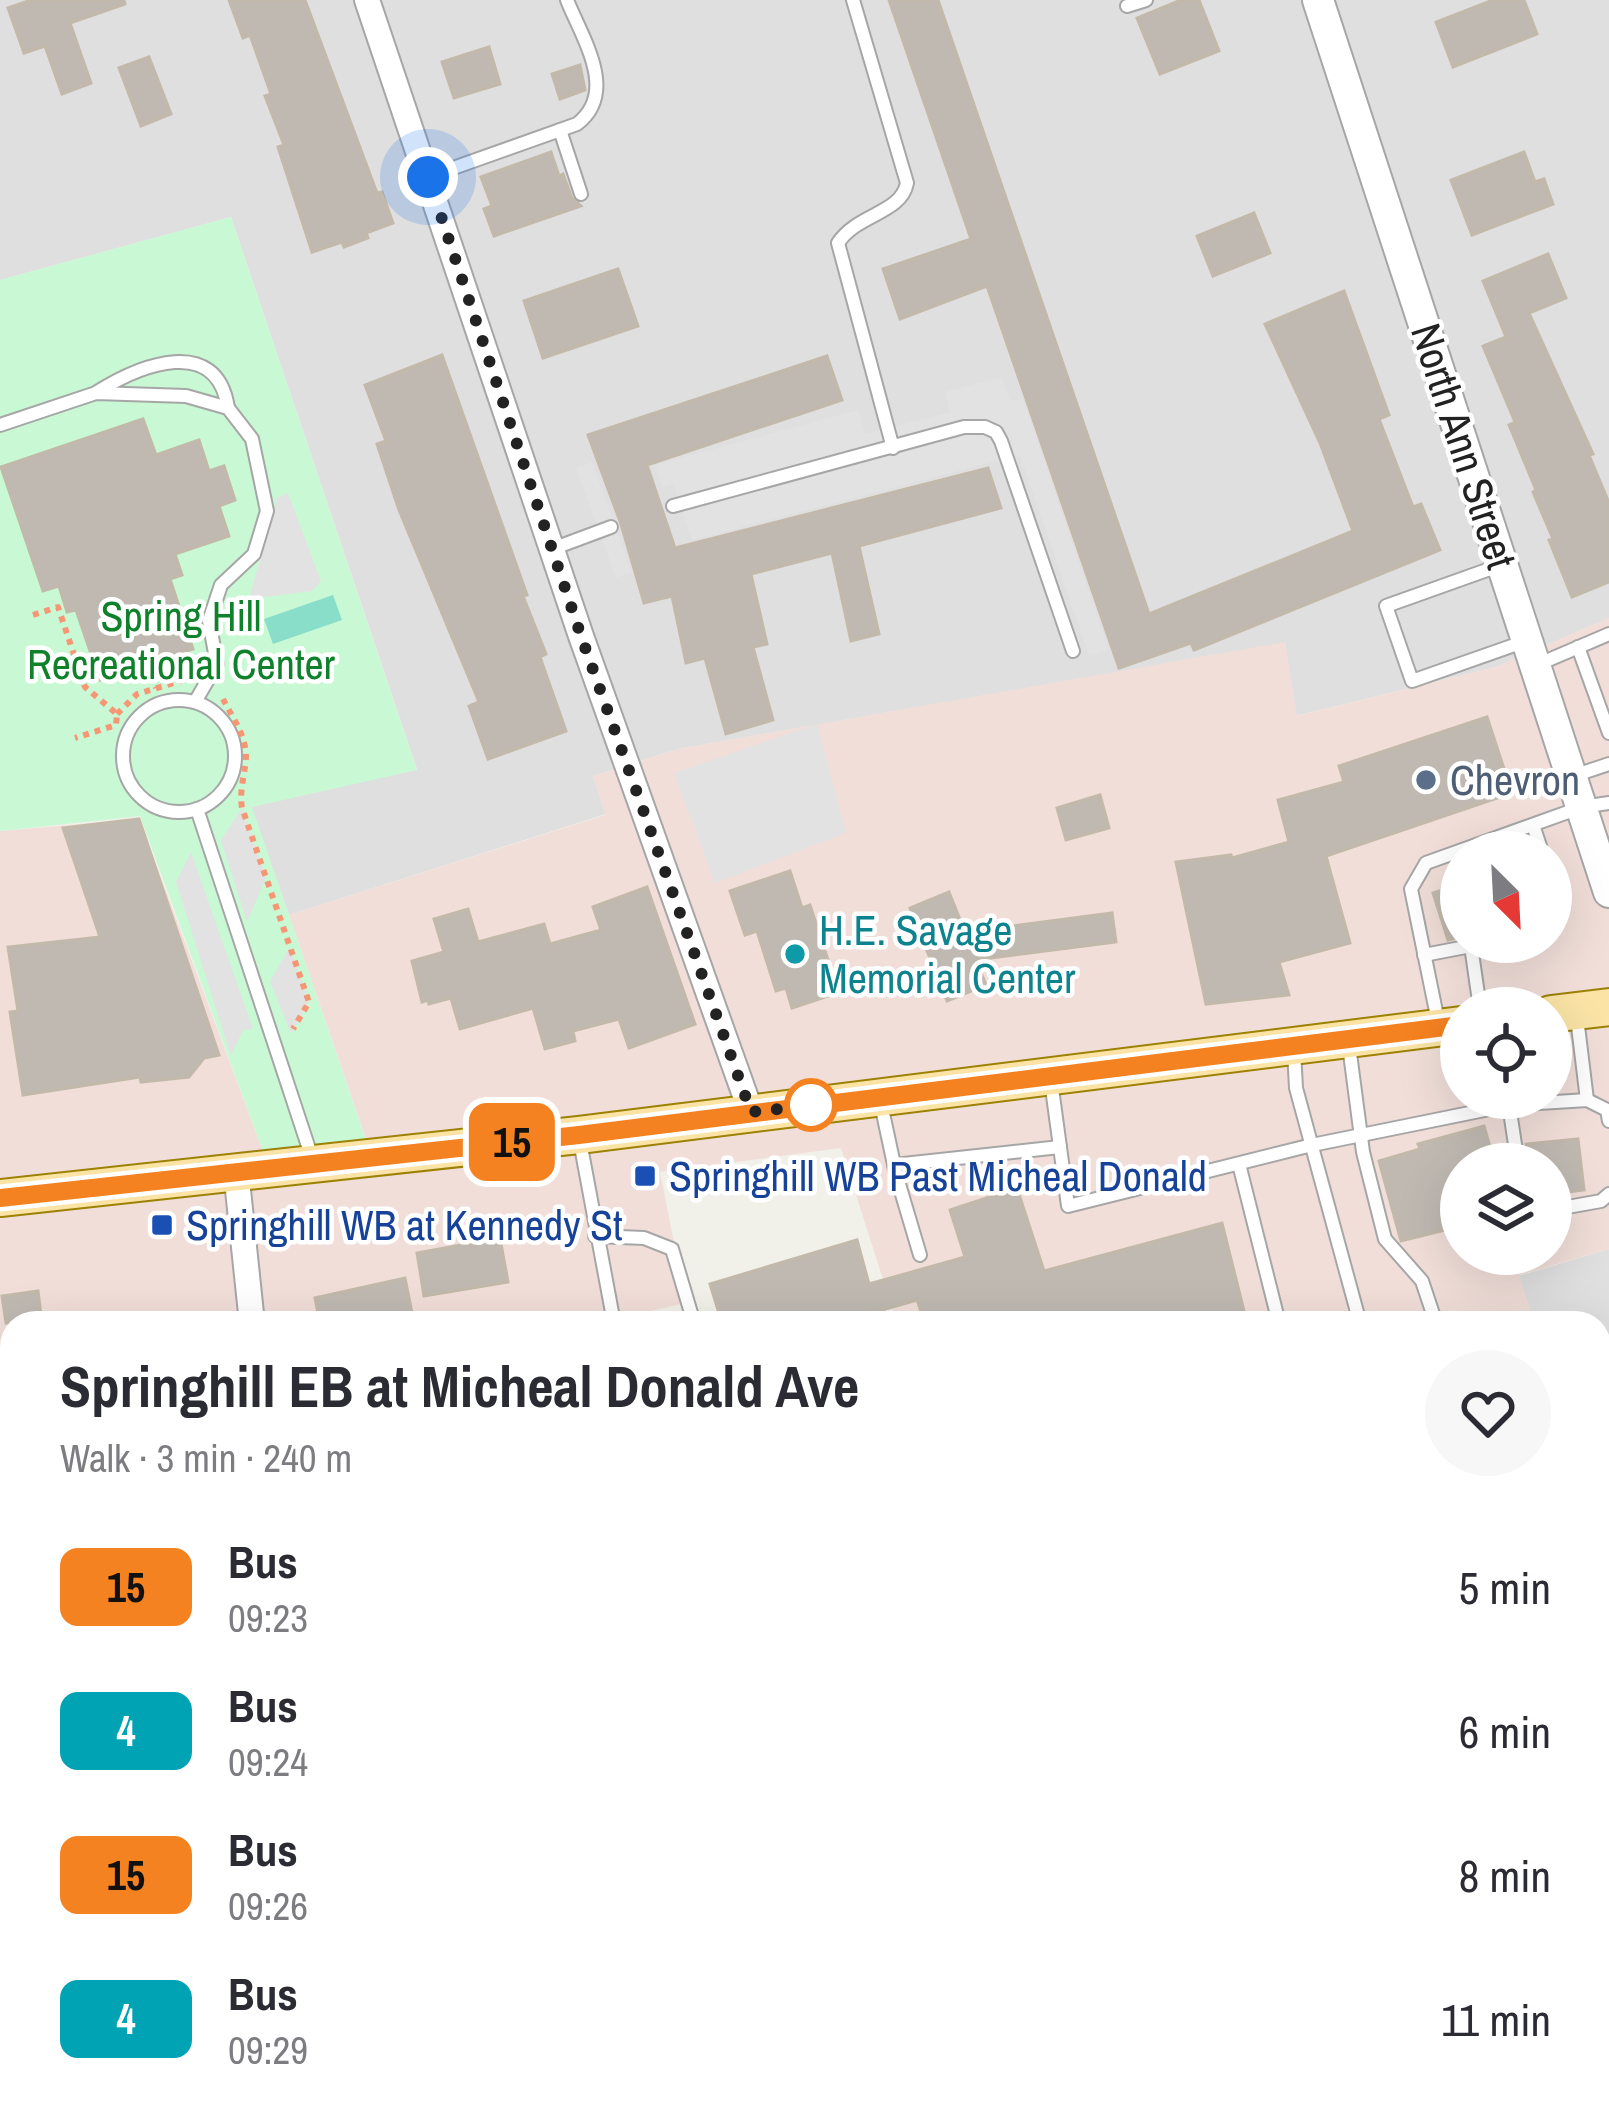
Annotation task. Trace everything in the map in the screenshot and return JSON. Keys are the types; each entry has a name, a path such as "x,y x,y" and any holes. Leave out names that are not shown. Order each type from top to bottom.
{"main road":[{"path":"0,1198 579,1135 1440,1027"}],"street":[{"path":"367,0 552,549 751,1112"},
{"name":"North Ann Street","path":"1318,0 1572,777 1595,805 1609,892"},
{"path":"236,1171 251,1311"}],"lane":[{"path":"428,177 589,115 598,79 567,0"},
{"path":"853,0 907,183 895,205 862,218 838,243 893,448"},
{"path":"1127,6 1145,0"},
{"path":"560,130 581,194"},
{"path":"0,425 96,393 143,368 180,362 208,368 225,385 228,407 252,439 266,511 254,554 220,585 209,621 217,664 195,702"},
{"path":"96,393 186,396 228,407"},
{"path":"673,506 964,427 985,427 996,432 1073,651"},
{"path":"552,549 611,527"},
{"path":"1502,564 1386,606 1412,680 1578,647 1609,634"},
{"path":"1578,647 1609,733"},
{"path":"177,700 195,702 224,721 236,754 225,788 197,809 163,809 147,802 134,790 123,758 133,725 144,712 177,700"},
{"path":"1572,777 1609,764"},
{"path":"1440,999 1424,955 1411,889 1426,863 1595,805"},
{"path":"197,809 313,1162"},
{"path":"1533,825 1535,831"},
{"path":"1424,955 1440,951"},
{"path":"1579,1010 1587,1100"},
{"path":"1348,1039 1360,1138 1385,1239 1422,1281 1432,1311"},
{"path":"1293,1046 1296,1088 1357,1311"},
{"path":"1051,1076 1068,1206 1312,1145 1440,1119"},
{"path":"880,1097 920,1255"},
{"path":"1572,1100 1587,1100 1607,1110 1609,1121"},
{"path":"579,1135 612,1311"},
{"path":"894,1165 1060,1147"},
{"path":"1239,1164 1276,1311"},
{"path":"1572,1206 1601,1201 1609,1194"},
{"path":"596,1236 644,1238 672,1249 690,1311"}],"path":[{"path":"33,615 61,606 86,687 117,714"},
{"path":"148,664 156,688"},
{"path":"75,738 116,725 117,714 137,694 212,676 224,685 224,704 235,717 246,756 239,790 242,808 309,1002 291,1034"}],"shaded area":[{"path":"0,0 1609,0 1609,618 1496,667 1296,716 1285,643 678,749 593,776 606,814 289,915 251,807 417,769 231,217 0,280"},
{"path":"1002,377 1010,401 1023,399 1109,650 1089,656 1020,455 692,540 674,484 663,487 655,465 858,410 865,434 950,412 945,392"},
{"path":"592,462 632,572 616,578 576,468"},
{"path":"288,493 321,581 312,591 249,599 277,498"},
{"path":"1609,618 1609,1249 1572,1260 1572,1143 1440,1143 1440,1275 1519,1275 1530,1311 893,1311 841,1148 660,1172 686,1303 651,1311 0,1311 0,831 139,819 264,1154 367,1142 289,915 605,815 593,776 678,749 1285,642 1297,716 1496,667"},
{"path":"817,724 846,833 715,883 674,773"},
{"path":"242,808 266,877 247,922 221,840"},
{"path":"191,852 253,1029 243,1030 231,1056 176,882"},
{"path":"290,947 309,1002 291,1034 270,981"},
{"path":"1609,1249 1609,1311 1530,1311 1519,1276 1572,1275 1572,1260"}],"green space":[{"name":"Spring Hill Recreational Center","path":"231,217 417,770 252,807 367,1143 264,1154 140,816 0,831 0,280"},
{"path":"333,595 342,620 273,644 264,619"}],"building":[{"path":"31,0 124,0 125,4 70,23 91,83 62,94 45,46 24,53 8,8"},
{"path":"229,0 305,0 377,193 382,192 393,223 344,247 342,242 312,252 278,147 284,145 265,96 271,94 250,35 243,38"},
{"path":"889,0 938,0 1149,614 1353,531 1320,443 1265,324 1344,291 1389,415 1379,419 1413,507 1421,504 1440,550 1194,650 1191,643 1119,668 987,286 900,319 883,269 971,239"},
{"path":"1181,0 1199,0 1219,51 1160,74 1137,18"},
{"path":"1493,0 1524,0 1537,34 1453,67 1436,22"},
{"path":"489,47 500,84 454,98 442,62"},
{"path":"149,57 171,114 141,126 119,68"},
{"path":"580,65 585,90 560,99 552,74"},
{"path":"551,152 559,176 563,174 572,198 581,206 494,236 484,209 492,206 481,177"},
{"path":"1524,152 1535,182 1544,179 1553,204 1472,235 1451,180"},
{"path":"1254,213 1270,253 1213,276 1197,236"},
{"path":"1548,254 1566,298 1529,313 1593,454 1589,455 1609,503 1609,582 1572,597 1509,425 1515,422 1483,346 1506,337 1483,281"},
{"path":"618,269 638,326 543,358 524,301"},
{"path":"442,355 527,595 523,596 546,654 540,657 566,731 488,759 469,706 479,702 399,510 377,444 386,441 365,385"},
{"path":"827,356 842,400 647,465 675,548 988,468 1001,508 859,546 879,634 851,641 832,553 751,574 767,644 753,647 773,720 726,734 705,658 686,663 672,596 644,603 588,435"},
{"path":"143,419 156,455 199,440 209,471 224,466 235,500 219,506 229,536 175,554 182,575 170,579 193,649 100,680 76,610 67,612 59,586 43,591 1,467"},
{"path":"1487,717 1512,793 1326,856 1350,943 1279,962 1289,995 1206,1004 1176,862 1232,858 1289,842 1278,800 1344,782 1339,766"},
{"path":"1100,795 1109,828 1066,840 1057,808"},
{"path":"139,819 219,1055 204,1058 189,1077 141,1082 140,1077 23,1095 10,1012 18,1011 8,947 100,937 63,828"},
{"name":"H.E. Savage Memorial Center","path":"790,871 802,908 810,905 832,972 824,975 831,995 792,1008 786,988 776,991 757,931 745,935 730,891"},
{"path":"647,887 695,1024 629,1048 619,1019 573,1031 575,1041 545,1049 533,1008 460,1029 451,998 422,1002 412,961 444,952 434,919 468,909 478,942 544,924 550,944 601,930 593,907"},
{"path":"949,892 965,932 1112,913 1116,942 976,960 986,985 947,1001 910,908"},
{"path":"1484,1126 1489,1143 1440,1143 1440,1231 1401,1241 1379,1161 1420,1149 1418,1144"},
{"path":"1578,1139 1584,1190 1572,1191 1572,1143 1536,1143"},
{"path":"1017,1188 1044,1271 1222,1223 1244,1311 921,1311 917,1300 879,1311 718,1311 710,1284 857,1240 869,1284 965,1257 950,1210"},
{"path":"500,1238 508,1282 424,1296 417,1253"},
{"path":"405,1278 412,1311 318,1311 315,1298"},
{"path":"38,1291 40,1311 4,1311 2,1296"}],"bus line":[{"name":"15","path":"0,1198 579,1135 1440,1028"}],"place":[{"name":"Chevron","path":"1426,780"},
{"name":"H.E. Savage Memorial Center","path":"795,954"},
{"name":"Springhill WB Past Micheal Donald","path":"645,1176"},
{"name":"Springhill WB at Kennedy St","path":"162,1225"}],"route":[{"path":"428,177 581,636 751,1112 819,1105 811,1105"}]}
